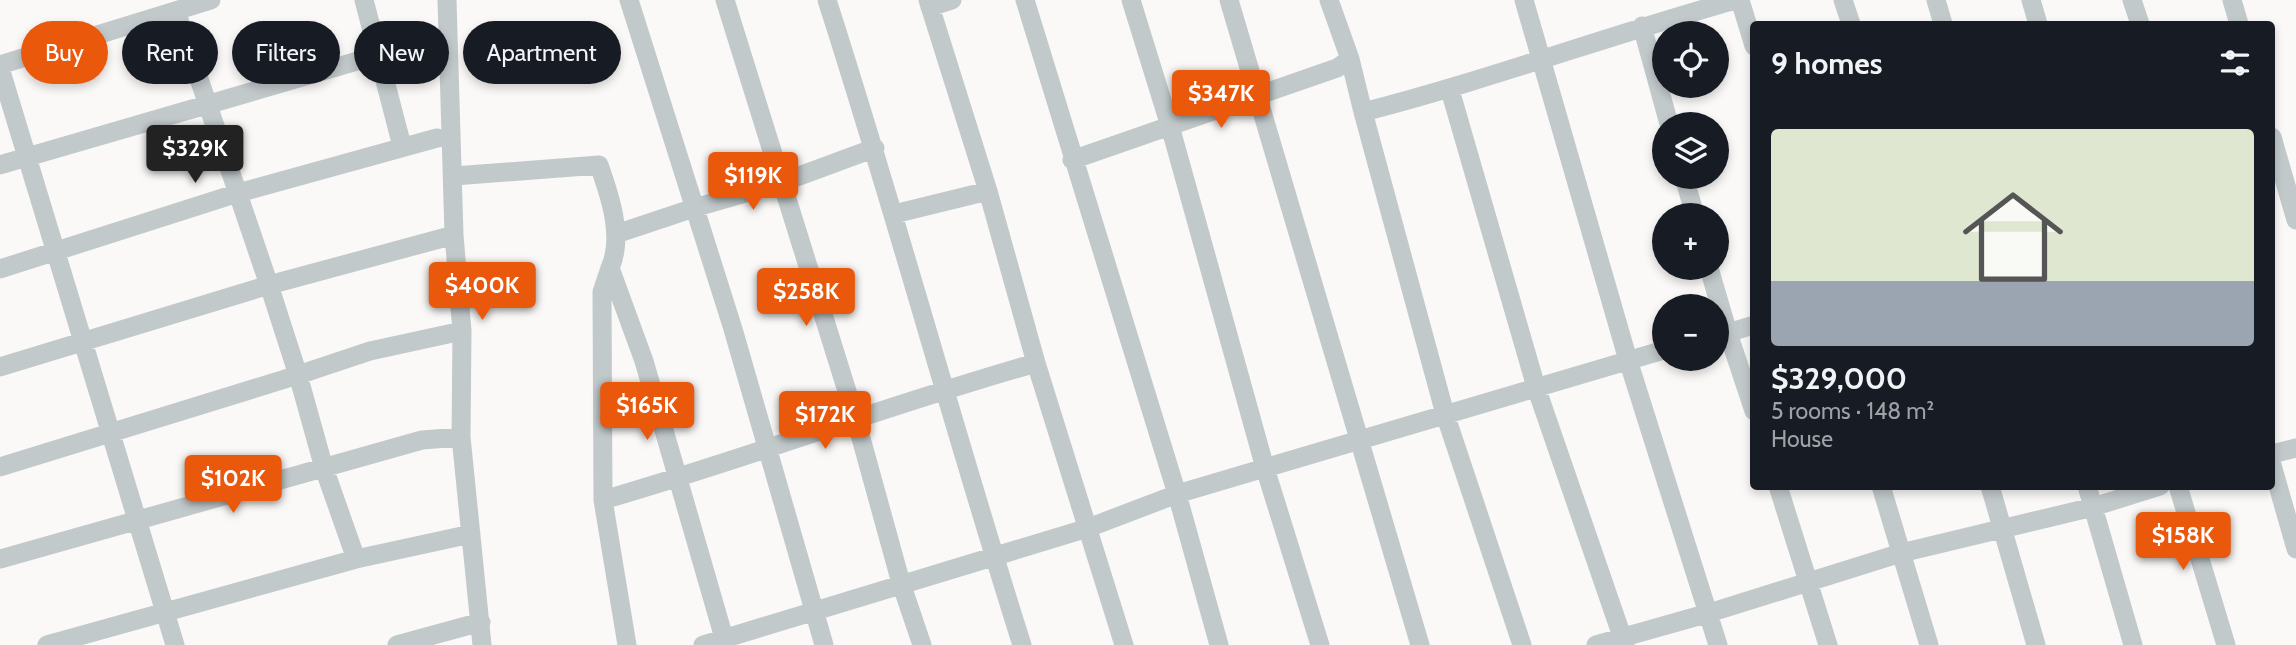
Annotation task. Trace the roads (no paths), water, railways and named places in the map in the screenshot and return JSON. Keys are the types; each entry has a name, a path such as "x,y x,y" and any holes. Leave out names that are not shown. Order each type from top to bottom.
{"street":[{"path":"175,645 0,67 211,0"},
{"path":"364,0 369,21"},
{"path":"447,0 454,235 463,331 461,438 482,645"},
{"path":"629,0 733,329 824,645"},
{"path":"725,0 856,420 901,583 922,645"},
{"path":"827,0 875,148 994,558 1022,645"},
{"path":"952,0 929,3 988,191 1036,363 1124,645"},
{"path":"1025,0 1072,160 1177,494 1220,645"},
{"path":"1131,0 1170,126 1265,468 1320,645"},
{"path":"1229,0 1420,645"},
{"path":"1329,0 1350,59 1445,414 1522,645"},
{"path":"1524,0 1628,360 1718,645"},
{"path":"1363,113 1450,90 1642,26 1738,0 1750,34"},
{"path":"1843,0 1850,21"},
{"path":"1936,0 1943,21"},
{"path":"2031,0 2037,21"},
{"path":"2133,0 2139,21"},
{"path":"2232,0 2238,21"},
{"path":"176,11 270,285 324,468 356,559"},
{"path":"1642,26 1666,112"},
{"path":"1072,160 1337,68 1350,59"},
{"path":"0,165 354,62"},
{"path":"386,84 402,146"},
{"path":"1450,90 1536,387 1624,641"},
{"path":"0,269 238,193 437,138"},
{"path":"616,234 783,182 875,148"},
{"path":"2275,148 2296,220"},
{"path":"454,176 599,165 616,234 615,256 602,292 603,500 628,645"},
{"path":"894,214 988,191"},
{"path":"0,367 270,285 454,235"},
{"path":"610,268 644,361 725,642"},
{"path":"1729,332 1750,326"},
{"path":"0,467 370,351 463,331"},
{"path":"1729,351 1750,401"},
{"path":"703,645 725,642 814,610 994,558 1087,528 1177,494 1652,353"},
{"path":"603,500 679,478 945,389 1036,363"},
{"path":"0,559 422,440 461,438"},
{"path":"2275,453 2296,448"},
{"path":"2275,476 2296,549"},
{"path":"1780,490 1828,645"},
{"path":"1882,490 1930,645"},
{"path":"1991,490 2036,645"},
{"path":"2088,490 2133,645"},
{"path":"1596,645 1624,641 1901,553 2093,507 2147,490"},
{"path":"2179,490 2226,645"},
{"path":"47,645 356,559 471,534"},
{"path":"397,645 481,622"}]}
